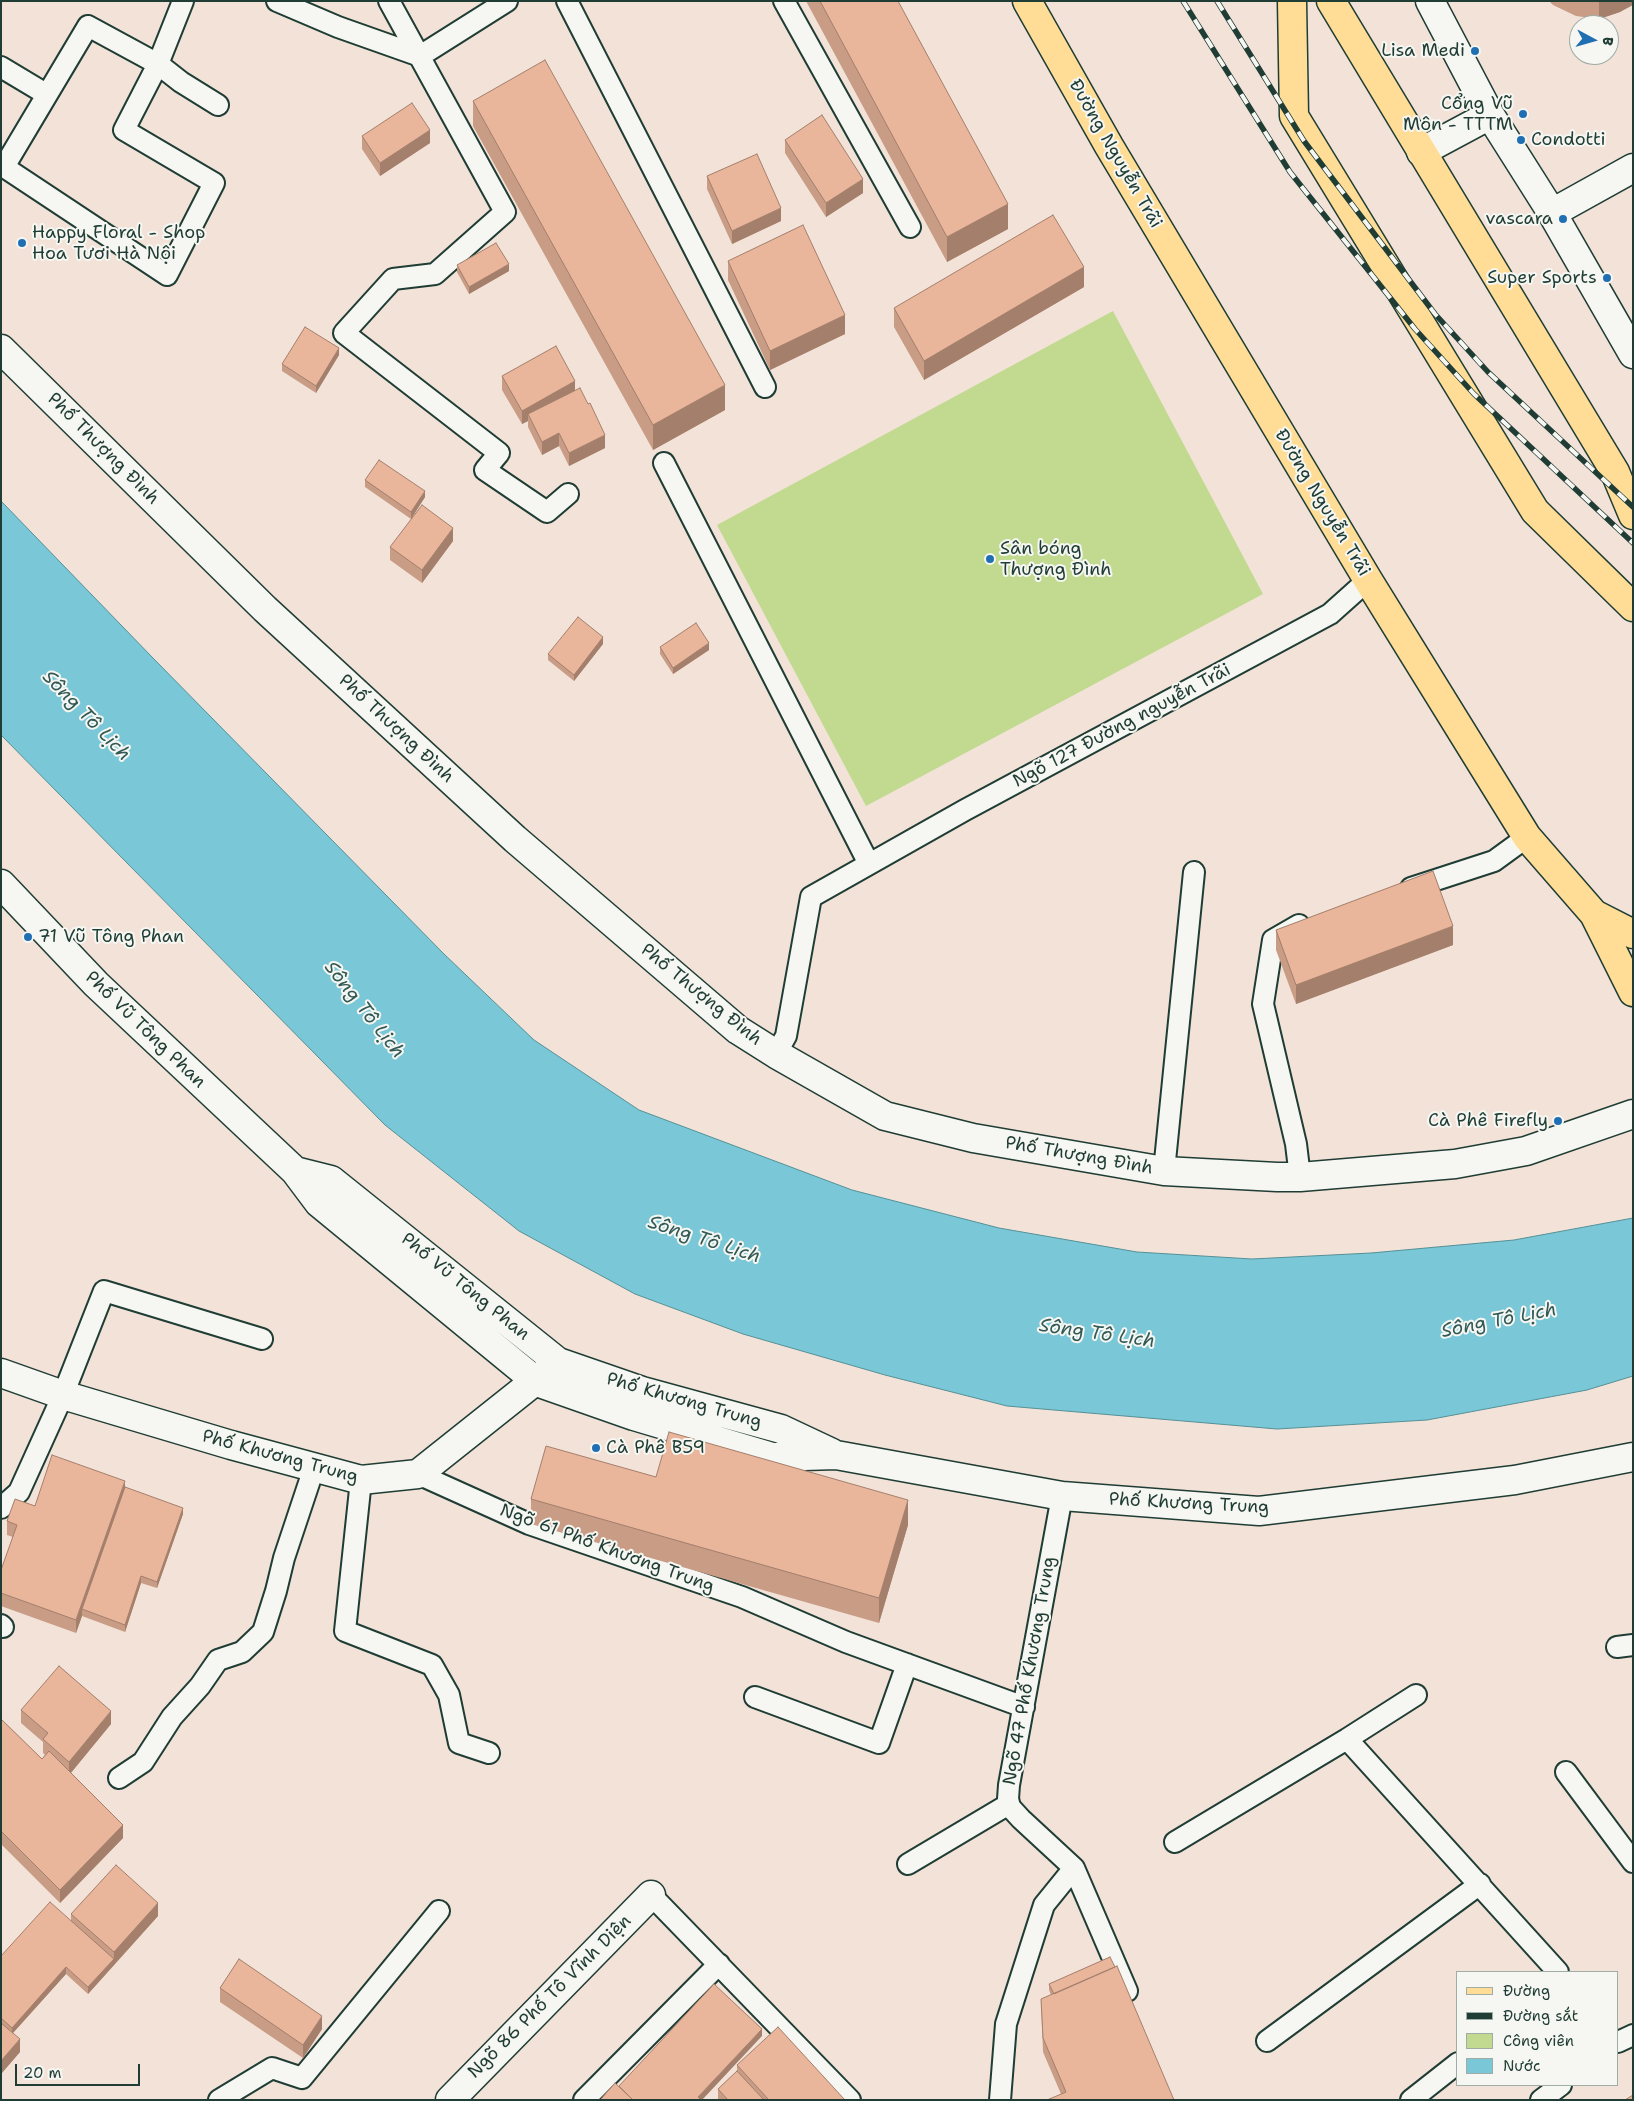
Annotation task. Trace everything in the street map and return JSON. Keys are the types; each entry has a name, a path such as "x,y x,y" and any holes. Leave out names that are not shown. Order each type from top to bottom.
{"main road":[{"name":"Đường Nguyễn Trãi","path":"1027,1 1114,155 1368,580 1527,837 1594,914 1633,992"},
{"path":"1292,1 1294,116 1535,511 1633,607"},
{"path":"1331,1 1420,152 1615,472 1633,515"},
{"path":"1430,1 1490,115 1552,213 1633,354"},
{"path":"1420,152 1490,115"},
{"path":"1552,213 1633,168"},
{"name":"Phố Thượng Đình","path":"1,349 265,608 515,838 738,1030 776,1054 885,1116 973,1138 1164,1171 1300,1177 1456,1164 1526,1151 1633,1114"},
{"name":"Phố Vũ Tông Phan","path":"1,884 96,984 295,1171 319,1202 537,1382"},
{"path":"1594,914 1633,934"},
{"name":"Phố Vũ Tông Phan","path":"295,1171 331,1180 558,1362"},
{"path":"418,1474 537,1382 558,1362"},
{"name":"Phố Khương Trung","path":"558,1362 642,1391 780,1429 836,1455"},
{"name":"Phố Khương Trung","path":"1,1373 64,1395 314,1468 362,1480 418,1474"},
{"name":"Phố Khương Trung","path":"537,1382 634,1416 772,1457 836,1455 1062,1496 1259,1511 1514,1480 1633,1457"},
{"name":"Ngõ 86 Phố Tô Vĩnh Diện","path":"450,2100 651,1895"}],"lane":[{"path":"183,1 158,64 124,130 214,183 167,276 4,167 88,26 158,64 181,82 218,105"},
{"path":"277,1 338,27 420,56"},
{"path":"389,1 505,212 435,274 393,279 344,333 499,453 485,470 547,512 568,494"},
{"path":"420,56 507,1"},
{"path":"567,1 765,387"},
{"path":"784,1 910,227"},
{"path":"1,68 46,94"},
{"path":"664,463 869,864"},
{"name":"Ngõ 127 Đường nguyễn Trãi","path":"776,1054 786,1036 812,897 869,864 1330,614 1368,580"},
{"path":"1391,894 1494,861 1527,837"},
{"path":"1164,1171 1194,872"},
{"path":"1300,1177 1296,1144 1263,1004 1273,940 1307,920 1316,918"},
{"path":"1,1508 19,1492 64,1395 104,1291 262,1339"},
{"path":"120,1778 143,1762 172,1717 200,1686 218,1660 242,1652 263,1632 284,1558 314,1468"},
{"name":"Ngõ 61 Phố Khương Trung","path":"418,1474 529,1524 742,1597 846,1642 1024,1707"},
{"path":"362,1480 345,1631 432,1665 449,1695 459,1743 489,1753"},
{"name":"Ngõ 47 Phố Khương Trung","path":"1062,1496 1009,1784 1009,1804 1021,1819 1074,1868 1135,2010"},
{"path":"755,1697 879,1743 907,1664"},
{"path":"1175,1842 1347,1739 1416,1695"},
{"path":"1347,1739 1557,1971"},
{"path":"1566,1772 1633,1862"},
{"path":"908,1864 1009,1804"},
{"path":"1000,2100 1006,2024 1017,1987 1044,1905 1074,1868"},
{"path":"1267,2041 1480,1884"},
{"path":"651,1895 850,2100"},
{"path":"219,2100 272,2068 302,2078 439,1911"},
{"path":"584,2100 719,1964"},
{"path":"1411,2100 1456,2065"},
{"path":"1541,2100 1560,2086"}],"green space":[{"name":"Sân bóng Thượng Đình","path":"1113,311 1263,594 866,806 717,525"}],"water":[{"name":"Sông Tô Lịch","path":"1,501 444,954 534,1040 639,1110 852,1190 999,1228 1137,1252 1252,1259 1371,1253 1514,1240 1633,1218 1633,1376 1587,1390 1427,1420 1277,1429 1007,1406 885,1375 743,1334 635,1294 519,1231 385,1125 1,735"}],"building":[{"path":"820,1 898,1 1008,204 947,237"},
{"path":"545,60 725,385 653,425 473,101"},
{"path":"412,103 430,130 380,163 362,136"},
{"path":"822,115 863,179 826,203 785,140"},
{"path":"757,154 781,208 732,231 707,176"},
{"path":"1053,215 1084,267 924,361 894,308"},
{"path":"803,225 845,315 770,351 728,261"},
{"path":"496,243 509,264 469,287 457,265"},
{"path":"305,327 339,348 316,386 282,364"},
{"path":"556,346 575,381 522,411 502,376"},
{"path":"580,388 588,404 590,403 605,435 569,453 559,433 542,442 528,414"},
{"path":"379,460 425,491 411,512 365,480"},
{"path":"422,505 453,528 422,570 390,547"},
{"path":"578,617 603,637 574,675 548,654"},
{"path":"696,623 709,643 673,668 660,647"},
{"path":"1433,871 1453,926 1296,985 1276,930"},
{"path":"669,1432 908,1500 879,1598 531,1499 546,1446 656,1477"},
{"path":"52,1455 125,1481 76,1620 1,1593 1,1570 17,1525 7,1521 15,1499 35,1506"},
{"path":"125,1487 183,1508 157,1582 141,1576 125,1625 82,1609"},
{"path":"59,1666 111,1711 69,1762 43,1739 48,1733 21,1710"},
{"path":"1,1719 42,1759 49,1751 123,1825 60,1890 1,1831"},
{"path":"116,1865 158,1903 114,1952 71,1914"},
{"path":"50,1902 114,1959 88,1987 66,1967 12,2028 1,2018 1,1956"},
{"path":"1110,1957 1115,1967 1054,1994 1049,1984"},
{"path":"239,1959 322,2016 303,2045 220,1988"},
{"path":"1117,1966 1174,2100 1047,2100 1066,2092 1043,2038 1041,1999"},
{"path":"714,1984 762,2029 698,2097 701,2100 633,2100 619,2086"},
{"path":"1,2023 20,2039 1,2061"},
{"path":"778,2027 845,2100 769,2100 737,2065"},
{"path":"737,2071 764,2100 728,2100 718,2089"},
{"path":"615,2083 633,2100 600,2100"},
{"path":"1633,2095 1633,2100 1625,2100"}],"railway":[{"path":"1183,1 1290,172 1415,329 1474,394 1633,543"},
{"path":"1217,1 1304,141 1435,314 1488,372 1633,507"}],"place":[{"name":"Lisa Medi","path":"1475,51"},
{"name":"Cổng Vũ Môn - TTTM","path":"1523,114"},
{"name":"Condotti","path":"1521,140"},
{"name":"vascara","path":"1563,219"},
{"name":"Happy Floral - Shop Hoa Tươi Hà Nội","path":"22,243"},
{"name":"Super Sports","path":"1607,278"},
{"name":"Sân bóng Thượng Đình","path":"990,559"},
{"name":"71 Vũ Tông Phan","path":"28,937"},
{"name":"Cà Phê Firefly","path":"1558,1121"},
{"name":"Cà Phê B59","path":"596,1448"}]}
